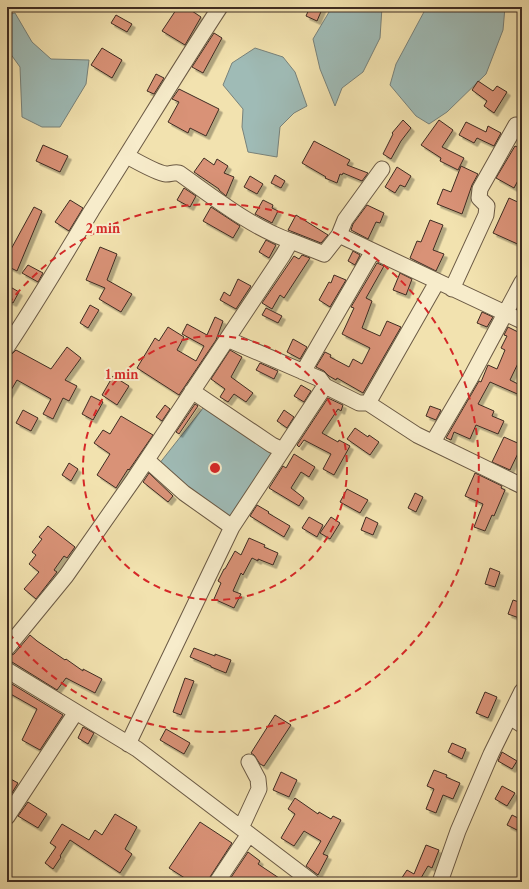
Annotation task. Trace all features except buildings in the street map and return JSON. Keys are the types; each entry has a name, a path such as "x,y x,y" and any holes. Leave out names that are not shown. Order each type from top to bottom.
{"street":[{"path":"7,347 28,316 151,115 220,7"},
{"path":"452,289 486,216 487,206 479,198 480,189 516,125"},
{"path":"127,156 160,172 167,174 174,172 179,173 257,225 281,238 324,254 339,235 345,220 382,169"},
{"path":"339,235 522,321"},
{"path":"7,648 66,576 147,460 272,273 291,241"},
{"path":"303,372 373,251"},
{"path":"368,403 437,282"},
{"path":"433,442 470,379 522,282"},
{"path":"227,339 320,379 325,386 360,403 368,403 417,435 522,486"},
{"path":"128,744 232,527 325,386"},
{"path":"192,391 272,445 283,450"},
{"path":"147,460 184,493 232,527"},
{"path":"7,670 128,744 312,882"},
{"path":"440,882 458,832 491,754 516,721 522,691"},
{"path":"7,817 76,712"},
{"path":"217,882 245,831 259,789 258,779 249,762"}],"water":[{"path":"332,7 382,7 380,38 363,72 342,88 335,106 320,69 313,39"},
{"path":"430,7 505,7 503,30 486,74 447,112 429,124 416,116 390,85 396,64 425,10"},
{"path":"15,13 32,42 51,59 89,60 86,84 60,127 42,127 22,117 20,67 7,49 7,15"},
{"path":"255,48 283,57 295,72 307,106 294,113 280,127 277,157 248,152 242,127 243,109 223,85 232,63"},
{"path":"207,403 282,452 234,522 226,520 159,464"}]}
